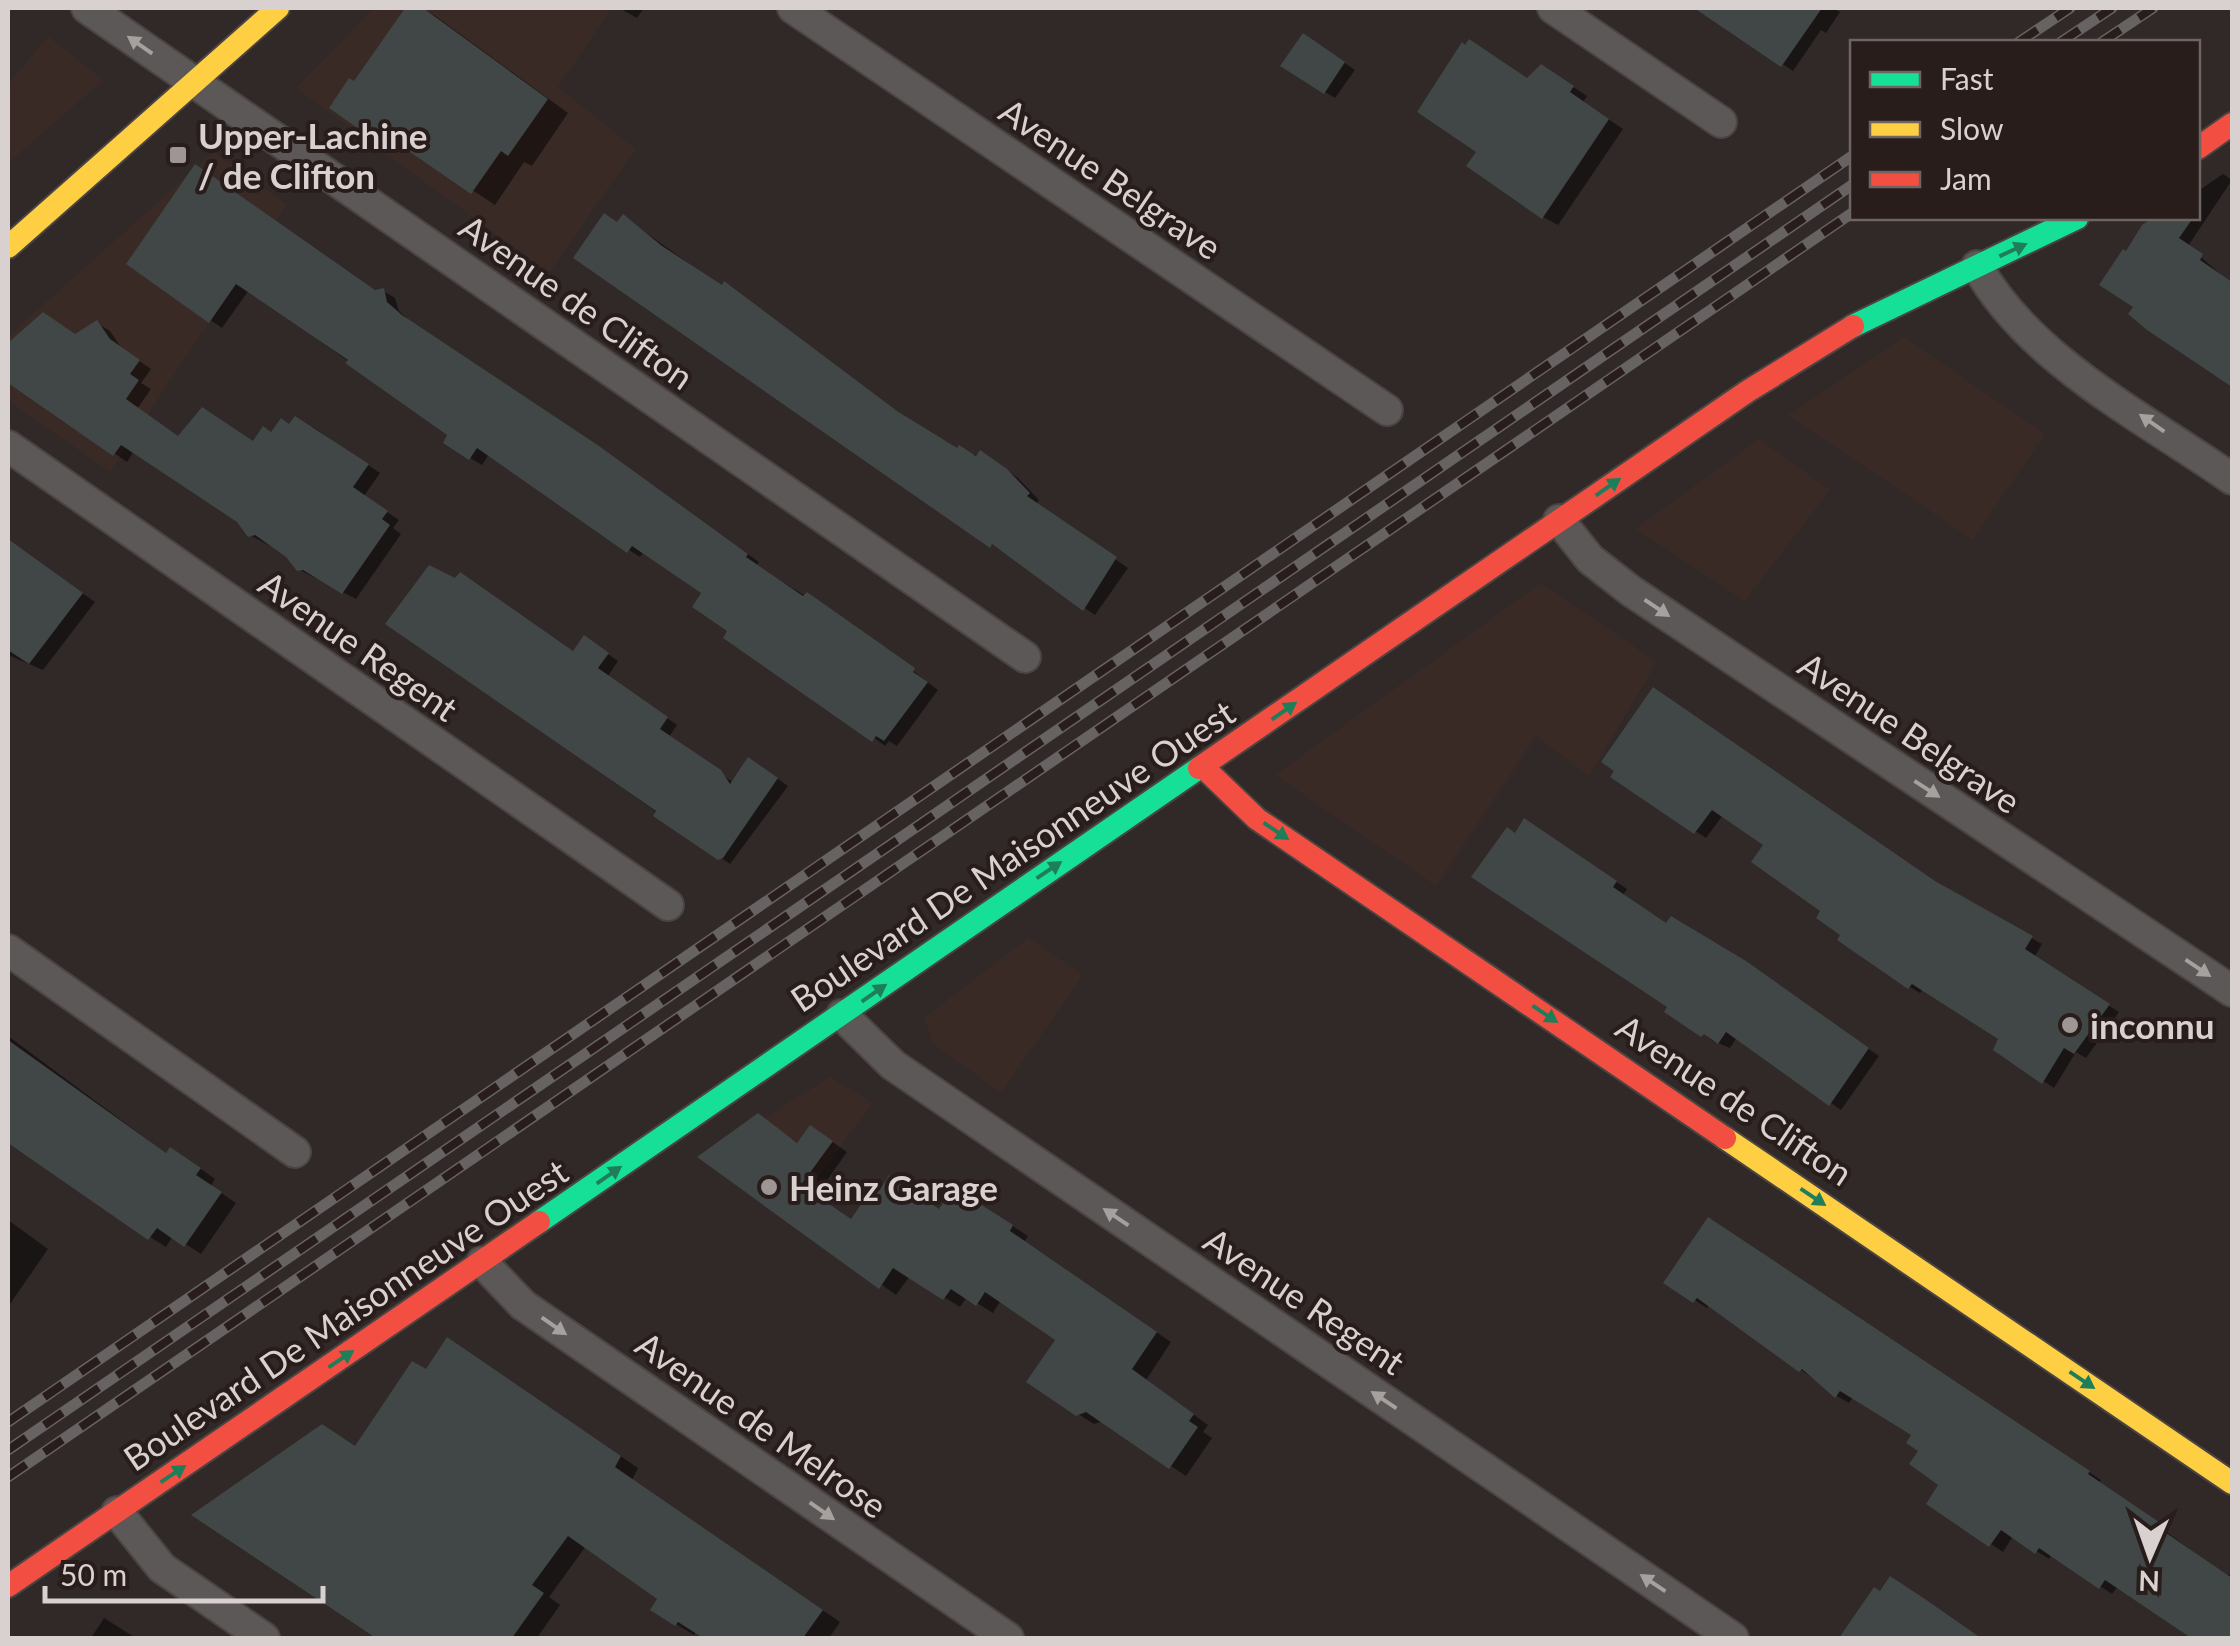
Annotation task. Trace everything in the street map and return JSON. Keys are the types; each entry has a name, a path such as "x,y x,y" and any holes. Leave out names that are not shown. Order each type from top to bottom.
{"street":[{"name":"Avenue de Clifton","path":"87,8 1025,657"},
{"path":"8,247 278,8"},
{"name":"Avenue Belgrave","path":"793,8 1387,410"},
{"path":"1553,8 1721,122"},
{"path":"2200,147 2232,124"},
{"name":"Boulevard De Maisonneuve Ouest","path":"8,1586 1559,520 1846,328 2073,220"},
{"path":"1977,266 2000,302 2042,348 2232,479"},
{"name":"Avenue Regent","path":"8,446 668,904"},
{"name":"Avenue Belgrave","path":"1559,520 1580,548 1616,580 2232,992"},
{"name":"Avenue de Clifton","path":"1203,767 1257,818 2232,1483"},
{"path":"8,950 295,1152"},
{"name":"Avenue Regent","path":"842,1015 893,1065 1733,1638"},
{"name":"Avenue de Melrose","path":"482,1262 516,1300 1008,1638"},
{"path":"117,1512 162,1568 264,1638"}],"shaded area":[{"path":"374,8 612,8 558,87 636,149 549,273 296,88"},
{"path":"48,36 104,80 8,163 8,84"},
{"path":"214,152 287,204 110,472 8,401 8,336"},
{"path":"1904,337 2045,434 1973,540 1788,415"},
{"path":"1759,439 1830,490 1745,601 1635,529"},
{"path":"1541,583 1657,662 1589,776 1536,736 1436,886 1275,775"},
{"path":"1028,938 1083,975 1001,1093 932,1043 924,1018"},
{"path":"830,1076 872,1103 789,1217 706,1157"}],"building":[{"path":"405,8 423,8 548,99 508,156 501,151 471,194 384,134 379,143 329,108 349,78 354,81"},
{"path":"1694,8 1822,8 1781,67"},
{"path":"1303,33 1345,62 1324,94 1280,66"},
{"path":"1469,39 1527,78 1541,64 1574,86 1570,92 1609,119 1542,219 1466,166 1476,152 1417,112 1462,42 1465,45"},
{"path":"195,164 375,290 384,288 387,302 402,315 599,446 748,554 746,557 803,596 807,592 915,668 913,672 928,682 884,741 876,736 872,742 723,638 727,631 692,607 701,593 632,546 627,553 477,448 469,460 443,443 447,435 345,363 348,360 236,284 209,323 126,264"},
{"path":"604,213 617,222 623,214 662,246 722,285 724,281 897,411 957,448 959,445 976,456 980,450 1007,469 1030,493 1027,496 1117,557 1083,611 992,544 990,548 573,258"},
{"path":"2150,220 2192,220 2179,238 2203,254 2200,260 2232,282 2232,387 2147,330 2128,314 2133,307 2099,285 2142,225"},
{"path":"43,312 75,334 97,320 110,339 140,360 130,374 139,380 126,399 178,436 202,407 253,441 263,426 271,432 281,418 289,424 295,416 369,464 353,487 388,511 382,519 390,525 342,594 303,570 297,571 286,557 255,535 248,537 237,522 121,445 113,456 8,383 8,343"},
{"path":"8,539 83,593 29,664 8,650"},
{"path":"429,565 455,578 460,572 573,651 584,635 609,653 598,668 668,717 660,729 721,770 730,784 748,757 778,778 723,858 718,860 653,816 656,811 385,624"},
{"path":"1653,687 1935,881 2033,936 2025,949 2110,1004 2074,1054 2064,1048 2042,1084 1993,1050 1998,1039 1912,984 1908,989 1837,940 1840,935 1816,918 1820,911 1751,862 1763,845 1712,810 1694,834 1610,777 1614,771 1601,762"},
{"path":"1524,818 1617,881 1613,887 1666,923 1671,916 1746,961 1869,1048 1829,1106 1726,1032 1718,1044 1704,1034 1701,1037 1664,1012 1667,1007 1471,877 1507,827 1515,833"},
{"path":"8,1040 166,1153 170,1147 201,1168 196,1175 222,1192 184,1247 157,1228 148,1240 8,1143"},
{"path":"758,1113 797,1143 810,1125 833,1141 801,1185 851,1219 873,1187 879,1191 889,1175 939,1209 951,1191 963,1199 966,1195 1013,1225 1010,1231 1157,1332 1132,1369 1194,1414 1189,1421 1198,1427 1169,1469 1086,1412 1076,1416 1026,1382 1055,1340 985,1292 976,1306 951,1289 943,1300 893,1268 879,1289 697,1157"},
{"path":"1708,1217 2090,1471 2088,1474 2159,1522 2156,1526 2232,1578 2232,1638 2191,1638 2105,1580 2099,1589 2039,1548 2035,1554 2001,1530 1989,1547 1926,1504 1938,1485 1909,1464 1918,1451 1906,1443 1911,1435 1840,1391 1835,1398 1802,1369 1799,1372 1697,1298 1693,1303 1663,1283"},
{"path":"447,1337 621,1456 615,1467 823,1610 803,1638 703,1638 678,1622 675,1626 650,1610 657,1599 568,1536 532,1585 544,1593 512,1638 376,1638 191,1515 322,1424 355,1446 412,1361 426,1369"},
{"path":"1890,1576 1981,1638 1839,1638 1874,1587 1880,1591"}],"railway":[{"path":"2022,40 2070,8"},
{"path":"2064,40 2112,8"},
{"path":"2105,40 2153,8"},
{"path":"8,1422 1850,157"},
{"path":"8,1450 1850,186"},
{"path":"8,1477 1850,214"}],"traffic: fast":[{"path":"1853,326 2073,220"},
{"path":"539,1222 1199,768"}],"traffic: slow":[{"path":"8,247 278,8"},
{"path":"1725,1138 2232,1483"}],"traffic: jam":[{"path":"2200,147 2232,124"},
{"path":"1199,768 1748,391 1853,326"},
{"path":"1203,767 1257,819 1725,1138"},
{"path":"8,1586 539,1222"}],"place":[{"name":"Upper-Lachine / de Clifton","path":"178,155"},
{"name":"inconnu","path":"2070,1025"},
{"name":"Heinz Garage","path":"769,1187"}]}
